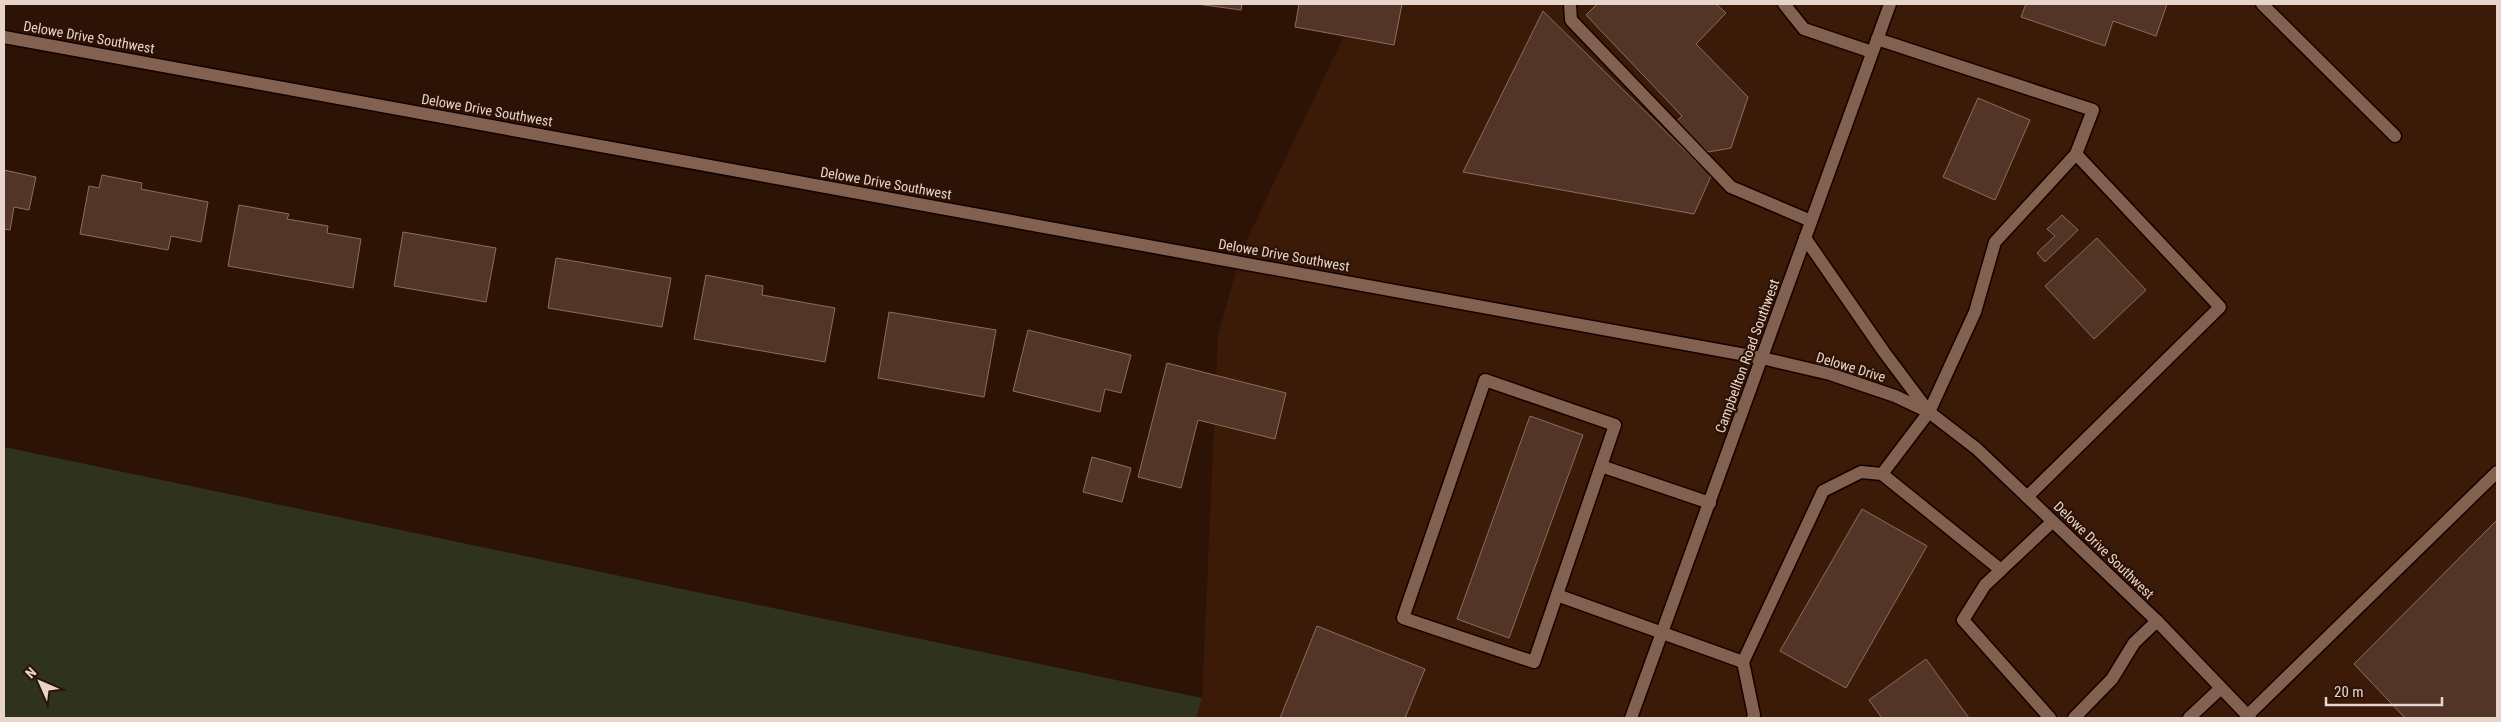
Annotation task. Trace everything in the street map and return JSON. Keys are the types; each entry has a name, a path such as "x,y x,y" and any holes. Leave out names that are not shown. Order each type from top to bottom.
{"street":[{"path":"1570,4 1571,20 1731,187 1811,221"},
{"path":"1784,4 1804,28 1874,45 2093,110 2076,154 1995,242 1975,312 1929,412 1882,474"},
{"name":"Campbellton Road Southwest","path":"1631,718 1890,4"},
{"path":"2262,4 2395,136"},
{"name":"Delowe Drive Southwest","path":"4,37 1762,358"},
{"path":"2026,497 2220,307 2076,154"},
{"path":"1805,238 1884,352 1929,412"},
{"name":"Delowe Drive","path":"1762,358 1830,374 1895,396 1929,412"},
{"path":"1485,380 1615,425 1557,595 1534,662 1403,618 1485,380"},
{"name":"Delowe Drive Southwest","path":"1929,412 1977,449 2156,621 2249,717"},
{"path":"1601,466 1710,503"},
{"path":"1753,718 1754,715 1742,662 1823,491 1862,472 1882,474 2001,570"},
{"path":"2249,717 2497,472"},
{"path":"2050,718 1963,620 1985,585 2052,522"},
{"path":"1557,595 1742,662"},
{"path":"2074,718 2112,679 2134,643 2156,621"},
{"path":"2189,718 2221,688"}],"shaded area":[{"path":"1359,4 2497,4 2497,718 1196,718 1202,698 1218,336 1241,252"}],"green space":[{"path":"4,447 1202,698 1196,718 4,718"}],"building":[{"path":"1197,4 1242,4 1241,10"},
{"path":"1299,4 1402,4 1394,45 1295,27"},
{"path":"1597,4 1716,4 1726,13 1696,44 1748,97 1731,148 1708,152 1677,121 1682,116 1586,15"},
{"path":"2026,4 2167,4 2156,36 2113,21 2105,46 2021,17"},
{"path":"1543,11 1711,176 1694,214 1463,172"},
{"path":"1978,98 2030,120 1995,200 1943,177"},
{"path":"4,170 36,177 29,210 14,207 10,230 4,229"},
{"path":"102,175 142,183 141,189 208,202 201,242 171,236 168,250 80,234 89,186 99,188"},
{"path":"239,205 289,214 287,219 328,226 327,233 361,239 353,288 228,266"},
{"path":"2062,215 2078,230 2045,262 2037,253 2055,236 2047,229"},
{"path":"403,232 496,248 486,302 394,286"},
{"path":"2097,238 2146,290 2094,339 2045,286"},
{"path":"556,258 671,278 662,327 548,308"},
{"path":"706,275 763,286 762,295 835,308 825,362 694,339"},
{"path":"889,312 996,330 984,397 878,378"},
{"path":"1028,330 1131,355 1121,393 1105,389 1100,412 1013,391"},
{"path":"1167,363 1286,393 1275,439 1198,420 1181,488 1138,477"},
{"path":"1530,416 1583,435 1509,638 1457,619"},
{"path":"1092,457 1131,468 1122,502 1083,492"},
{"path":"1862,509 1927,546 1846,688 1780,651"},
{"path":"2497,520 2497,718 2405,718 2354,664"},
{"path":"1317,626 1425,669 1405,718 1280,718"},
{"path":"1926,659 1969,718 1882,718 1869,700"}]}
